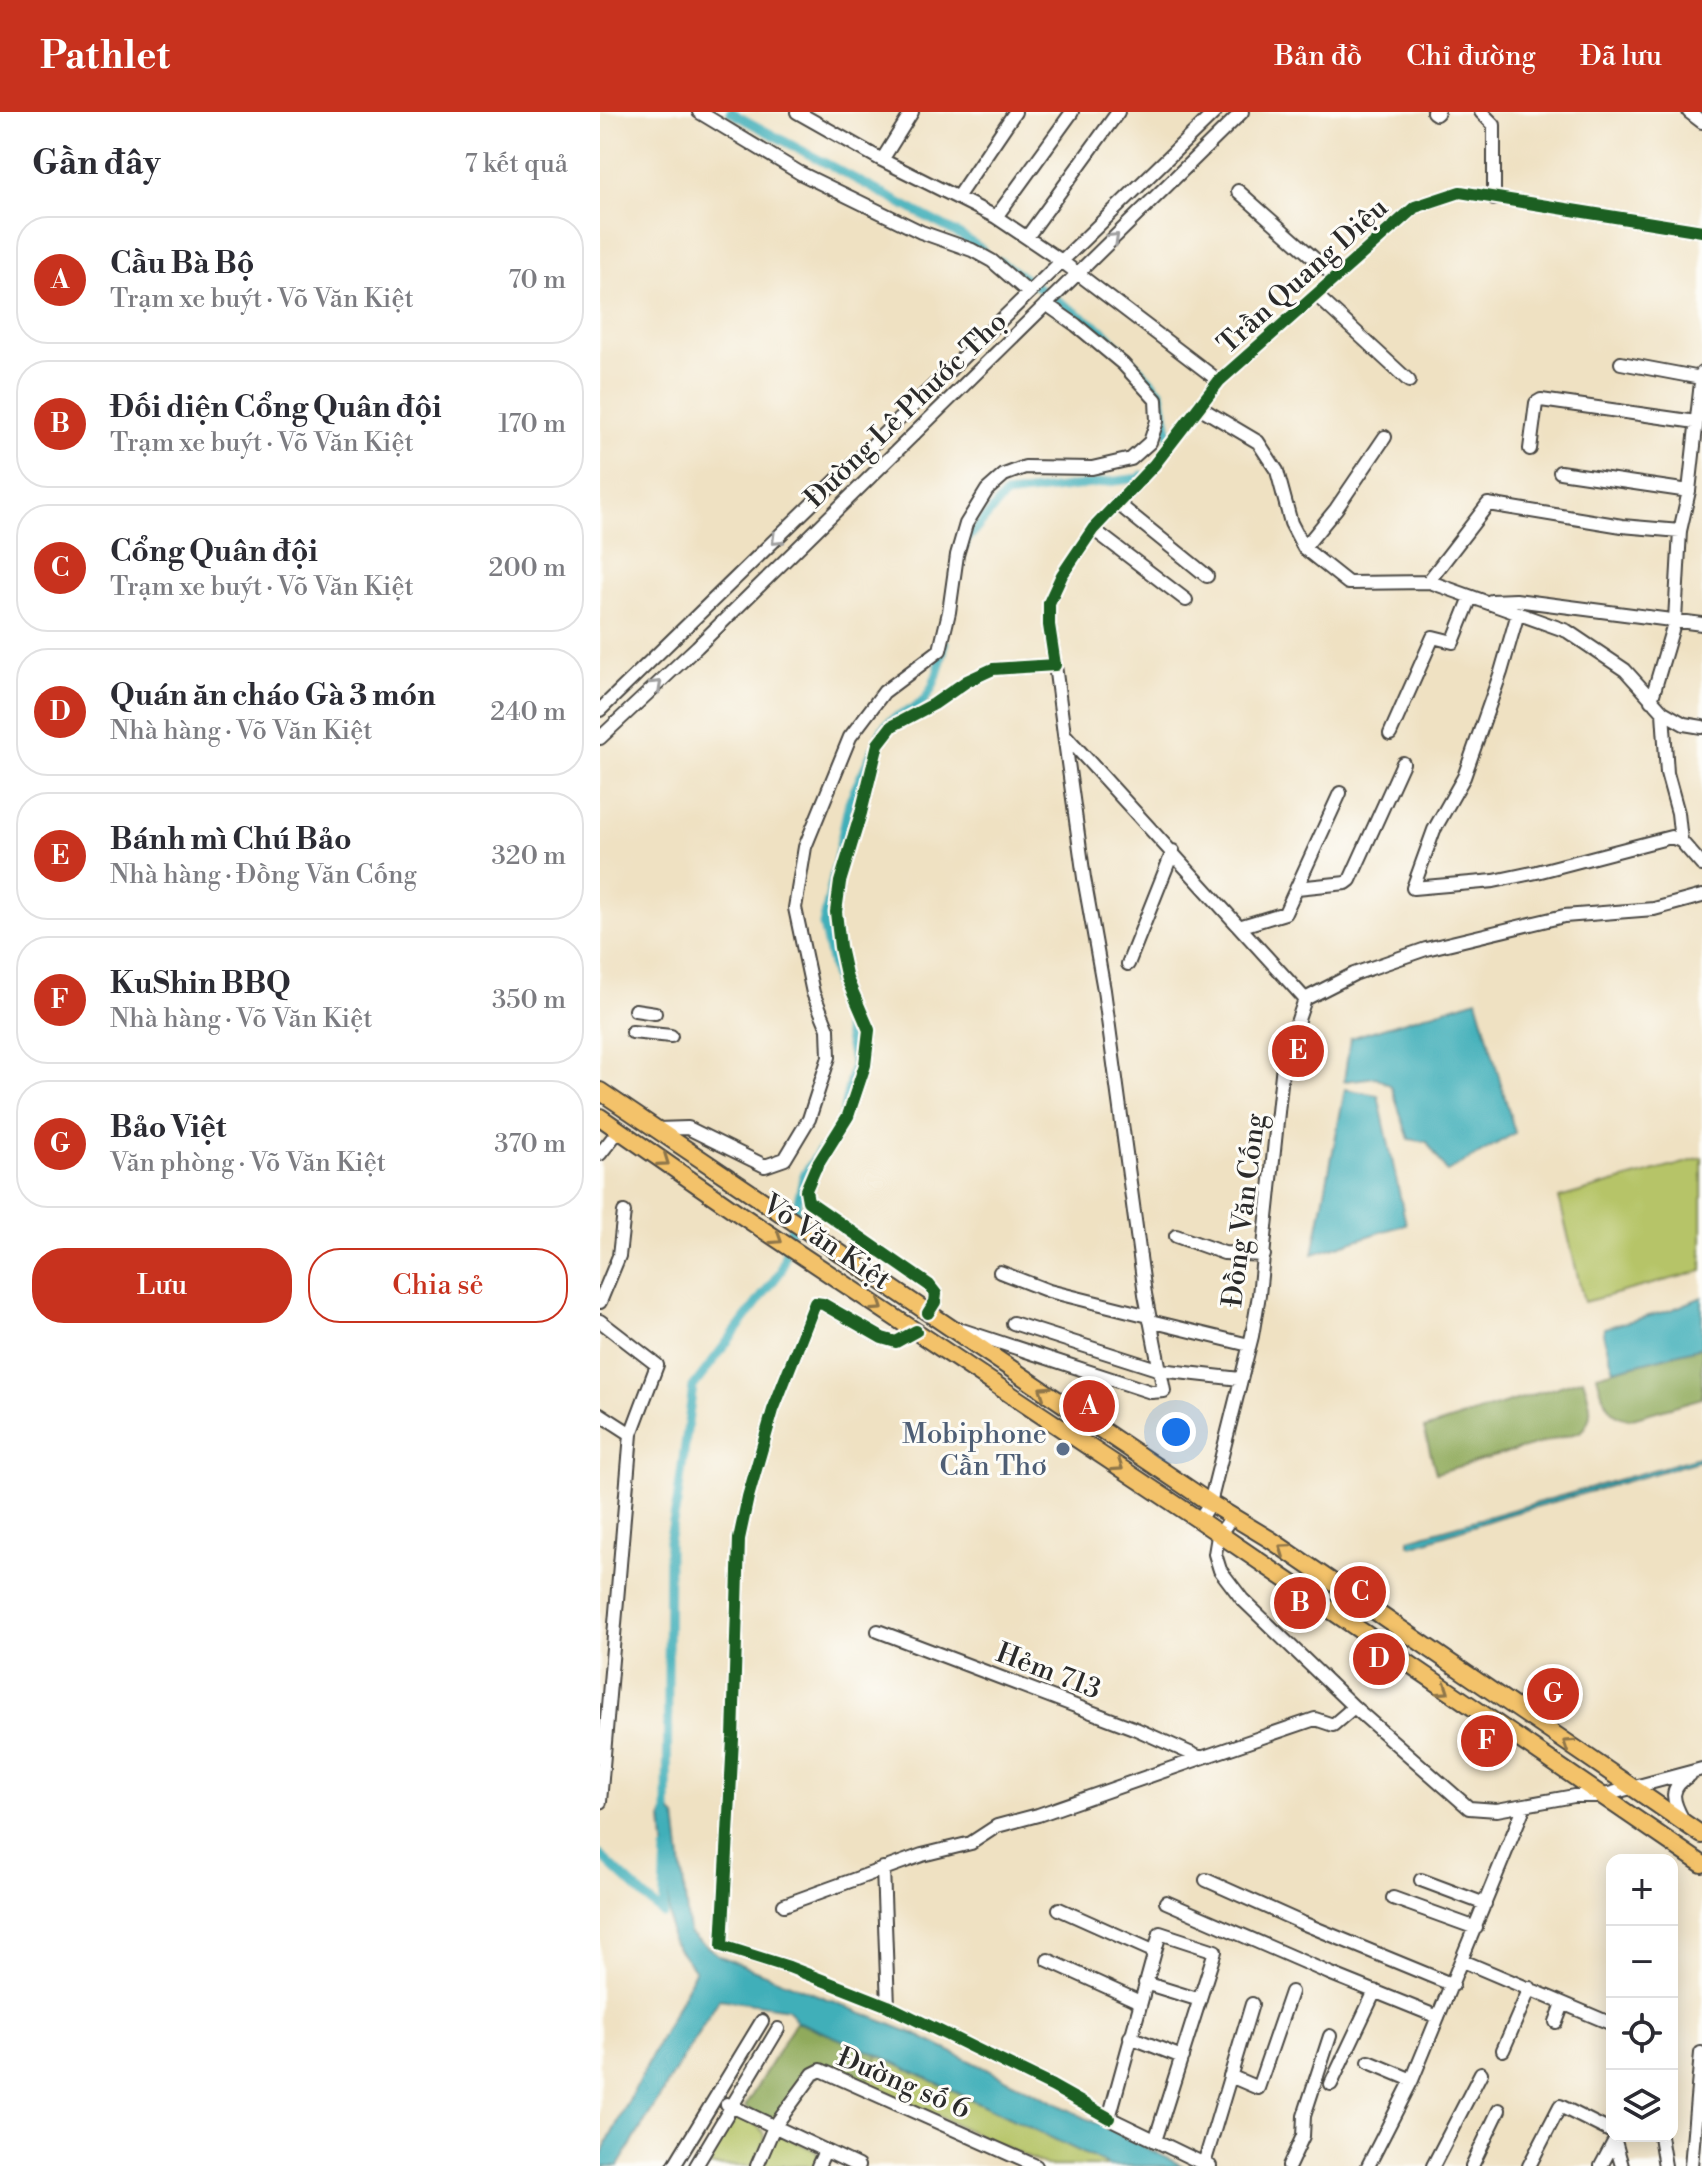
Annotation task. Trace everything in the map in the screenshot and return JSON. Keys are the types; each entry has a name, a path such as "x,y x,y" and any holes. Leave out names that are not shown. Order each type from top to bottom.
{"main road":[{"name":"Võ Văn Kiệt","path":"600,1091 1210,1503 1271,1540 1702,1835"},
{"name":"Võ Văn Kiệt","path":"600,1117 741,1215 1199,1520 1218,1536 1702,1864"}],"street":[{"path":"699,112 800,173 921,232 972,250 1034,287"},
{"name":"Trần Quang Diệu","path":"797,112 882,160 996,217 1060,260 1219,381 1415,207 1460,192 1702,231"},
{"path":"882,160 912,112"},
{"path":"958,196 1015,112"},
{"path":"996,217 1072,112"},
{"path":"1027,237 1118,112"},
{"name":"Đường Lê Phước Thọ","path":"600,710 1215,112"},
{"name":"Đường Lê Phước Thọ","path":"600,738 697,647 1242,112"},
{"path":"1481,112 1494,125 1494,199"},
{"path":"1689,112 1702,122"},
{"path":"1238,191 1335,277"},
{"path":"1316,295 1409,381"},
{"path":"657,1129 688,1128 765,1166 785,1159 809,1119 829,1057 828,1029 813,993 795,908 805,847 850,737 884,692 940,650 966,524 987,490 1004,475 1025,467 1092,468 1131,459 1150,442 1157,421 1156,400 1123,364 1047,303"},
{"path":"1621,363 1702,376 1689,491 1680,531 1675,620 1651,701"},
{"path":"948,1326 1155,1393 1164,1391 1150,1318 1104,990 1084,878 1049,625 1049,603 1062,575 1093,529 1154,465 1219,381"},
{"path":"1530,449 1535,407 1541,400 1696,422"},
{"path":"1199,407 1258,442 1277,471 1291,523 1304,548 1348,583 1428,582 1567,631 1625,670 1663,712 1684,724 1702,727"},
{"path":"1304,548 1336,509 1385,437"},
{"path":"1560,472 1689,491"},
{"path":"1117,503 1207,576"},
{"path":"1428,582 1488,504 1622,526 1680,531"},
{"path":"1093,529 1186,600"},
{"path":"1390,734 1433,637 1453,642 1471,597"},
{"path":"1485,602 1516,600 1702,624"},
{"path":"1518,613 1464,777 1434,830 1413,888 1494,881 1671,837 1681,841 1702,865"},
{"path":"928,1313 936,1294 929,1285 808,1201 806,1190 815,1169 848,1116 865,1065 869,1030 847,979 840,947 836,912 840,882 878,744 892,726 993,669 1055,665"},
{"path":"1663,712 1667,773 1678,813 1681,841"},
{"path":"1064,734 1242,926 1305,999 1354,974 1426,949 1564,916 1654,909 1702,896"},
{"path":"1297,888 1350,880 1403,763"},
{"path":"1242,926 1285,913 1340,793"},
{"path":"1128,964 1173,851"},
{"name":"Đồng Văn Cống","path":"1199,1520 1210,1503 1249,1345 1264,1255 1283,1064 1305,999"},
{"path":"635,1010 655,1013"},
{"path":"632,1032 671,1036"},
{"path":"603,1146 619,1130"},
{"path":"600,1302 619,1256 624,1212"},
{"path":"1176,1236 1224,1253 1264,1255"},
{"path":"1000,1272 1049,1291 1249,1345"},
{"path":"916,1331 896,1342 882,1338 823,1304 815,1303 773,1410 739,1539 733,1739 722,1943 725,1948 789,1967 888,2006 1207,2165 1252,2004"},
{"path":"600,1321 657,1365 631,1434 600,1802"},
{"path":"1013,1323 1160,1370 1240,1379"},
{"path":"600,1414 631,1434"},
{"path":"1232,1517 1218,1536 1215,1554 1220,1570 1235,1589 1354,1707 1469,1808 1497,1810 1574,1796 1601,1796 1702,1769"},
{"name":"Hẻm 713","path":"878,1631 1136,1729 1201,1758"},
{"path":"784,1905 883,1868 971,1843 989,1830 1315,1719 1333,1725 1354,1707"},
{"path":"1684,1823 1676,1807 1674,1793 1677,1784 1702,1769"},
{"path":"1368,2166 1412,2080 1525,1805"},
{"path":"883,1868 888,2006"},
{"path":"1206,1880 1453,1985"},
{"path":"1421,1880 1485,1904"},
{"path":"1393,1898 1476,1928"},
{"path":"1166,1902 1438,2017"},
{"path":"1059,1909 1153,1951"},
{"path":"1109,2118 1160,1933 1215,1951 1155,2141"},
{"path":"1048,1960 1140,2002"},
{"path":"1463,1961 1606,2022"},
{"path":"1145,1983 1200,2000"},
{"path":"1503,2050 1530,1988"},
{"path":"1331,2084 1375,1991"},
{"path":"1230,2076 1258,2088 1291,1992"},
{"path":"1556,2022 1563,2004"},
{"path":"674,2166 762,2021"},
{"path":"696,2166 778,2029"},
{"path":"1289,2166 1303,2136 1304,2116 1330,2036"},
{"path":"1130,2037 1182,2057"},
{"path":"1691,2166 1701,2053"},
{"path":"1369,2062 1412,2080"},
{"name":"Đường số 6","path":"774,2127 813,2074 821,2070 1036,2166"},
{"path":"1433,2166 1481,2073"},
{"path":"715,2098 858,2166"},
{"path":"1529,2166 1560,2106 1606,2131"},
{"path":"1472,2166 1499,2110"},
{"path":"757,2166 774,2127"},
{"path":"1601,2166 1612,2142"},
{"path":"1616,2142 1622,2166"},
{"path":"1661,2142 1665,2166"},
{"path":"818,2166 825,2151"}],"green space":[{"path":"1702,1158 1702,1271 1584,1302 1559,1198"},
{"path":"1702,1347 1702,1398 1629,1419 1615,1414 1606,1403 1597,1375"},
{"path":"1583,1379 1590,1414 1580,1432 1436,1473 1424,1429"},
{"path":"796,2021 879,2055 866,2083 824,2068 775,2119 768,2120 745,2107"},
{"path":"879,2055 1110,2166 1046,2166 866,2083"},
{"path":"738,2116 757,2126 764,2134 755,2166 699,2166 728,2120"},
{"path":"778,2133 818,2152 815,2166 760,2166 774,2135"}],"water":[{"path":"1477,999 1515,1133 1447,1172 1427,1142 1409,1139 1391,1086 1376,1077 1344,1081 1350,1038"},
{"path":"1345,1089 1378,1095 1406,1224 1313,1254"},
{"path":"1702,1297 1702,1347 1614,1370 1604,1328 1671,1310"},
{"path":"1702,1456 1702,1460 1500,1517 1412,1546 1409,1544 1409,1539"},
{"path":"667,1808 676,1817 689,1933 720,1956 917,2035 1183,2166 1110,2166 879,2055 796,2021 788,2009 719,1999 618,2166 600,2166 600,2157 695,1971 671,1939 662,1817"}],"waterway":[{"path":"730,112 983,250"},
{"path":"999,261 1105,332 1161,392 1170,441 1167,445"},
{"path":"965,546 1005,495 1140,478 1142,475"},
{"path":"879,736 888,723 926,697 937,674 945,643"},
{"path":"842,1118 854,1064 823,925 849,802 873,750"},
{"path":"667,1817 669,1541 693,1387 781,1271 804,1175 820,1150"},
{"path":"600,1855 663,1914 666,1851"}],"cycle path":[{"path":"928,1313 936,1294 929,1285 808,1201 806,1190 815,1169 848,1116 865,1065 869,1030 847,979 836,912 840,882 878,744 892,726 993,669 1055,665 1049,603 1062,575 1093,529 1154,465 1219,381 1415,207 1460,192 1702,231"},
{"path":"916,1331 896,1342 882,1338 823,1304 815,1303 773,1410 739,1539 722,1946 789,1967 888,2006 1052,2086 1109,2118"}],"place":[{"name":"Bánh mì Chú Bảo","path":"1298,1051"},
{"name":"Cầu Bà Bộ","path":"1089,1406"},
{"name":"Mobiphone Cần Thơ","path":"1063,1449"},
{"name":"Cổng Quân đội","path":"1360,1592"},
{"name":"Đối diện Cổng Quân đội","path":"1300,1603"},
{"name":"Quán ăn cháo Gà 3 món","path":"1379,1659"},
{"name":"Bảo Việt","path":"1553,1694"},
{"name":"KuShin BBQ","path":"1487,1741"}]}
